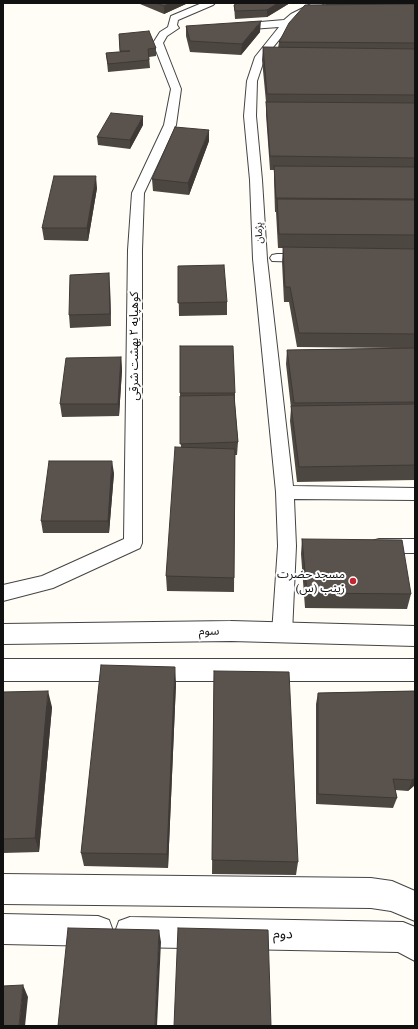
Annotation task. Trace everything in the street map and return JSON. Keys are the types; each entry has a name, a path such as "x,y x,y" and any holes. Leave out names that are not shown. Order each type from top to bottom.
{"street":[{"name":"کوهپایه ۲ بهشت شرقی","path":"3,593 46,583 133,543 134,250 138,193 170,125 176,89 158,43 163,34 180,29 172,26 174,18 210,3"},
{"name":"پژمان","path":"282,633 294,546 285,492 260,259 256,180 250,116 252,81 260,57 287,23 294,16 319,10"},
{"path":"230,28 287,23"},
{"path":"277,258 323,258"},
{"path":"285,492 415,494"},
{"path":"362,546 415,546"},
{"name":"سوم","path":"3,634 231,631 415,636"},
{"path":"3,670 415,670"},
{"path":"3,889 371,893 392,896 415,906"},
{"name":"دوم","path":"3,929 411,938"}],"building":[{"path":"156,3 171,3 164,6"},
{"path":"238,3 278,3 267,10 235,11 234,5"},
{"path":"415,4 415,43 279,42 289,23 305,5"},
{"path":"261,21 242,44 190,41 186,26"},
{"path":"149,31 156,48 148,49 149,60 108,64 106,53 130,51 120,51 119,34"},
{"path":"263,47 415,49 415,95 267,94"},
{"path":"266,102 415,103 415,158 270,156"},
{"path":"111,113 143,116 130,140 97,137"},
{"path":"175,127 209,130 188,183 152,179"},
{"path":"274,166 415,167 415,199 276,198"},
{"path":"54,176 96,176 87,228 42,228"},
{"path":"277,199 415,200 415,235 279,234"},
{"path":"283,247 415,249 415,334 299,333 290,287 285,287"},
{"path":"224,265 227,302 178,303 178,266"},
{"path":"109,273 110,314 69,315 70,275"},
{"path":"180,346 233,346 235,393 180,393"},
{"path":"415,348 415,402 294,403 287,350"},
{"path":"121,357 118,404 60,404 66,358"},
{"path":"234,395 238,442 180,444 180,396"},
{"path":"415,404 415,465 299,467 291,406"},
{"path":"175,447 235,449 234,578 166,576"},
{"path":"49,461 112,461 108,521 41,521"},
{"name":"مسجد حضرت زینب (س)","path":"302,539 402,540 411,594 307,593"},
{"path":"101,665 175,667 167,854 81,853"},
{"path":"214,671 289,672 298,862 212,860"},
{"path":"48,691 35,838 3,839 3,692"},
{"path":"415,691 415,778 412,780 393,779 397,798 318,794 318,693"},
{"path":"68,928 159,930 155,1026 58,1026"},
{"path":"178,928 268,930 271,1026 174,1026"},
{"path":"23,985 19,1026 3,1026 3,986"}],"place":[{"name":"مسجد حضرت زینب (س)","path":"353,581"}]}
